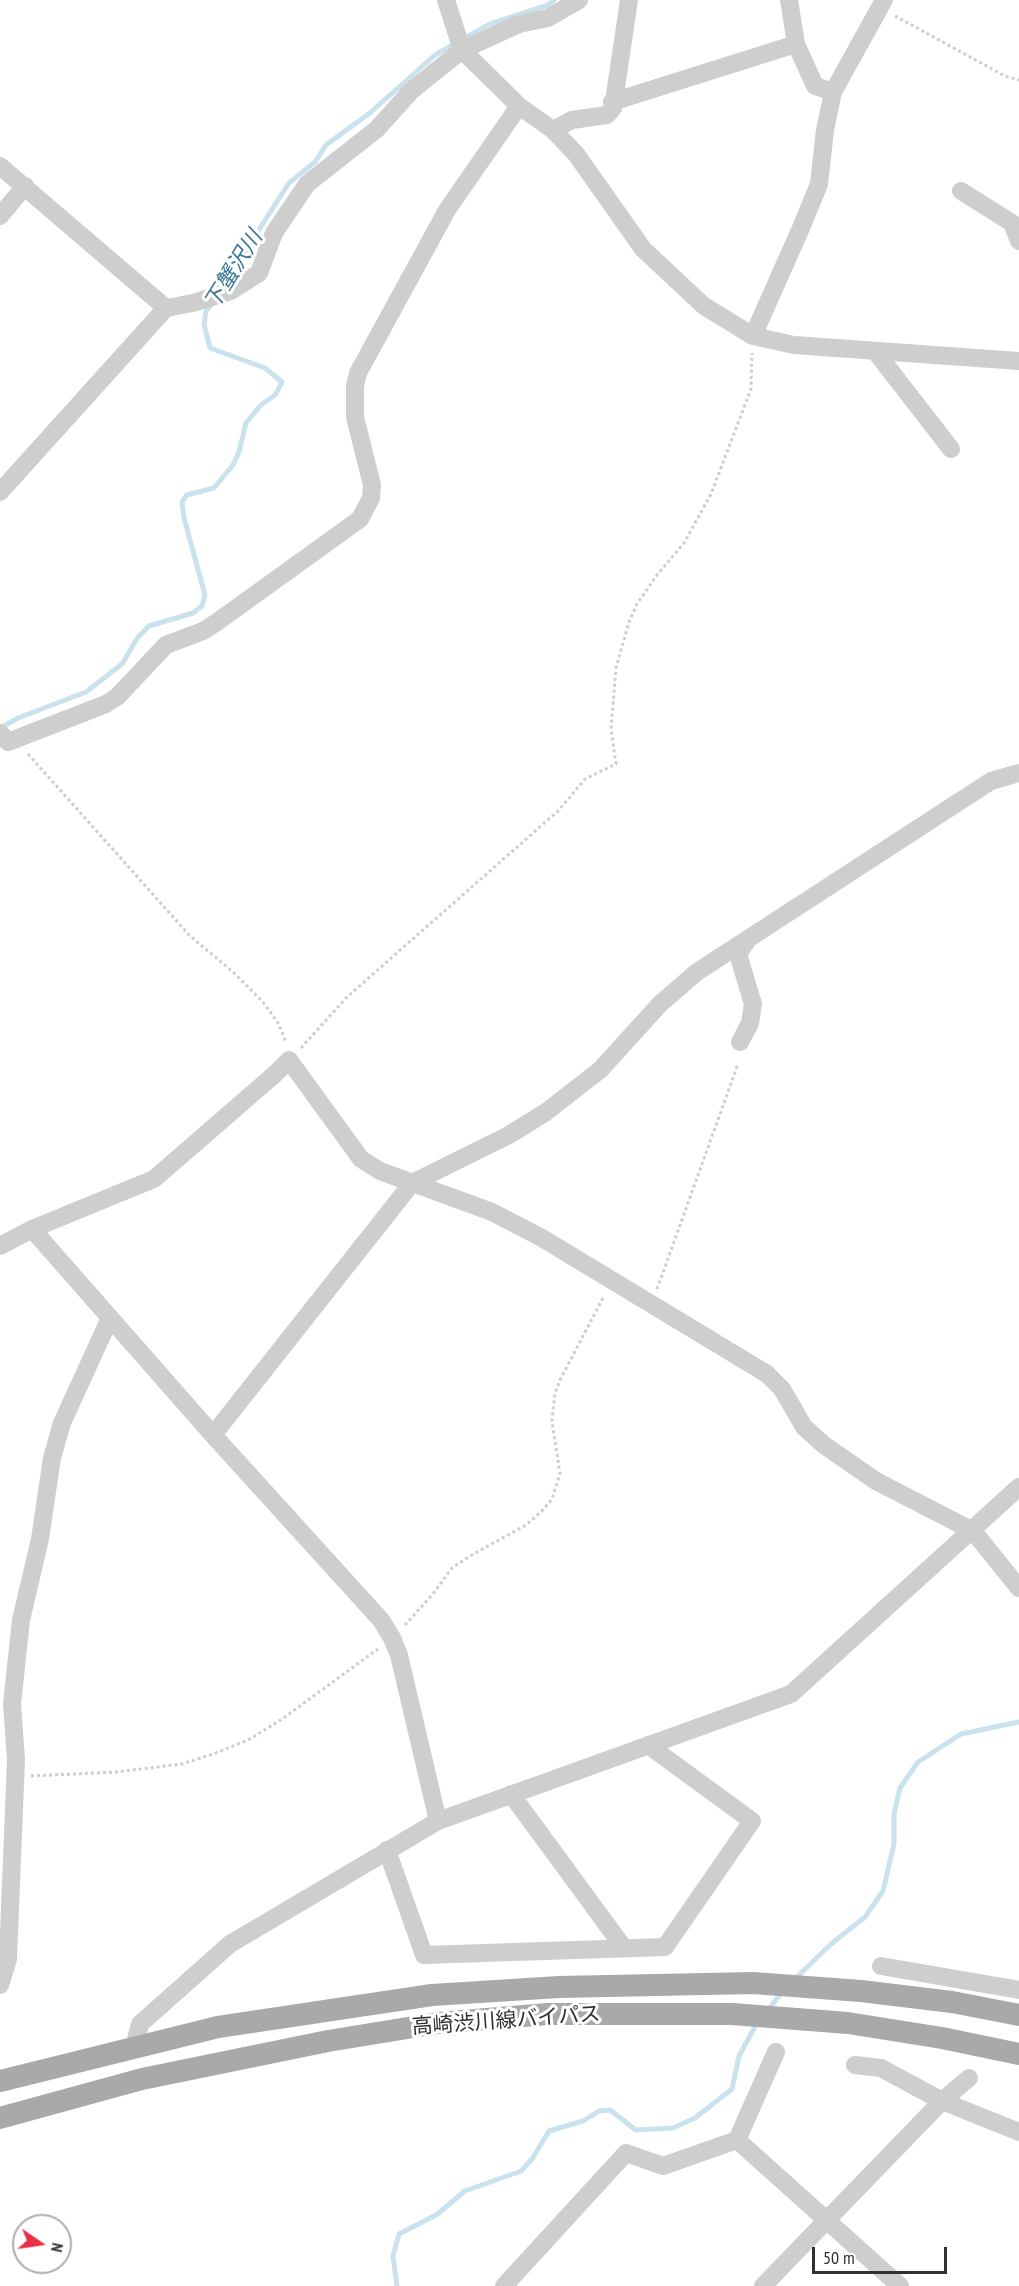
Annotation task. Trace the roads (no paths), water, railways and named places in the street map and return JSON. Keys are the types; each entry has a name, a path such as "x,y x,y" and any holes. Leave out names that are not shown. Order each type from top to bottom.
{"main road":[{"name":"高崎渋川線バイパス","path":"0,2081 218,2027 432,1995 560,1987 753,1983 861,1991 952,2002 1019,2015"},
{"name":"高崎渋川線バイパス","path":"0,2118 142,2079 328,2041 438,2024 548,2014 732,2014 848,2023 942,2038 1019,2055"}],"street":[{"path":"446,0 462,50 519,106 553,130 576,154 644,249 704,306 753,336 794,345 1019,361"},
{"path":"0,492 166,308 193,303 231,291 259,273 274,233 308,184 376,129 411,91 462,50 519,24 548,18 579,0"},
{"path":"553,130 572,120 606,115 613,108 612,102 629,0"},
{"path":"789,0 796,44 815,86 833,92"},
{"path":"753,336 819,184 825,130 833,92 882,4"},
{"path":"612,102 796,44"},
{"path":"6,741 106,704 117,697 166,645 202,631 217,622 360,519 371,498 372,485 356,417 355,387 358,373 447,210 519,106"},
{"path":"0,166 166,308"},
{"path":"0,216 25,186"},
{"path":"961,191 1012,223 1019,241"},
{"path":"875,351 951,449"},
{"path":"213,1434 412,1183 509,1135 546,1112 600,1070 660,1004 697,972 991,781 1019,773"},
{"path":"740,1042 750,1023 753,1004 738,954 747,941"},
{"path":"0,1246 32,1229 154,1179 289,1060 362,1159 380,1171 502,1217 542,1238 767,1374 782,1389 804,1427 824,1445 876,1481 973,1531 1019,1588"},
{"path":"32,1229 381,1620 399,1655 438,1821"},
{"path":"0,1985 8,1959 4,1946 8,1771 21,1620 39,1539 52,1458 62,1423 110,1318"},
{"path":"134,2047 140,2024 230,1944 438,1821 792,1694 1019,1487"},
{"path":"387,1850 424,1955 665,1947 752,1821 648,1745"},
{"path":"511,1794 624,1948"},
{"path":"881,1966 1019,1990"},
{"path":"504,2286 626,2153 663,2166 737,2140 776,2052"},
{"path":"855,2065 881,2068 942,2101 1019,2132"},
{"path":"763,2286 942,2101 969,2078"},
{"path":"737,2140 900,2286"}],"waterway":[{"name":"下蟹沢川","path":"220,290 289,183 315,162 326,145 371,112 435,55 490,24 548,5 554,0"},
{"name":"下蟹沢川","path":"0,728 18,718 86,692 122,664 138,637 149,626 193,613 202,606 205,595 184,518 182,502 187,495 214,488 233,465 239,452 246,423 260,406 276,394 282,382 265,368 210,348 204,324 206,311 212,303"},
{"path":"796,1978 831,1944 865,1917 883,1891 894,1844 894,1814 900,1788 918,1762 961,1734 1019,1722"},
{"path":"768,2010 783,1991"},
{"path":"397,2286 393,2256 399,2234 436,2215 465,2191 521,2171 532,2159 549,2131 583,2121 599,2111 610,2110 636,2130 673,2128 695,2118 732,2089 739,2056 758,2021"}]}
